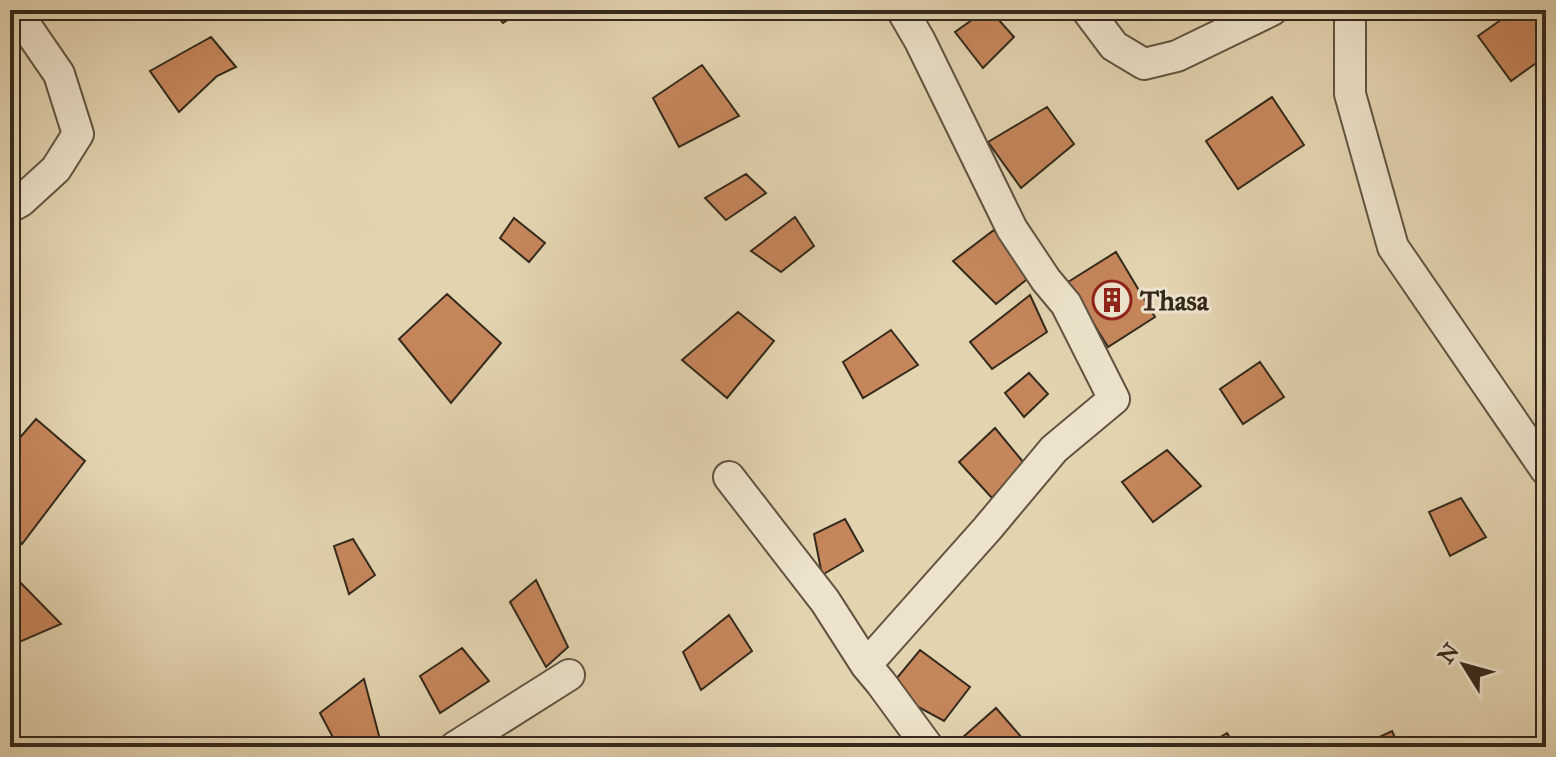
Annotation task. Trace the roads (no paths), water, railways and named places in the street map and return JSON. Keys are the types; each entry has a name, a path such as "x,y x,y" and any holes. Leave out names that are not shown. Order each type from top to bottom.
{"street":[{"path":"10,207 56,169 78,134 59,74 15,10"},
{"path":"866,665 1054,449 1114,399 1066,304 1012,229 902,10"},
{"path":"1087,10 1114,46 1144,64 1177,56 1272,10"},
{"path":"1350,10 1350,94 1393,247 1546,470"},
{"path":"729,477 825,601 866,665 928,747"},
{"path":"455,747 569,675"}],"place":[{"name":"Thasa","path":"1112,300"}]}
